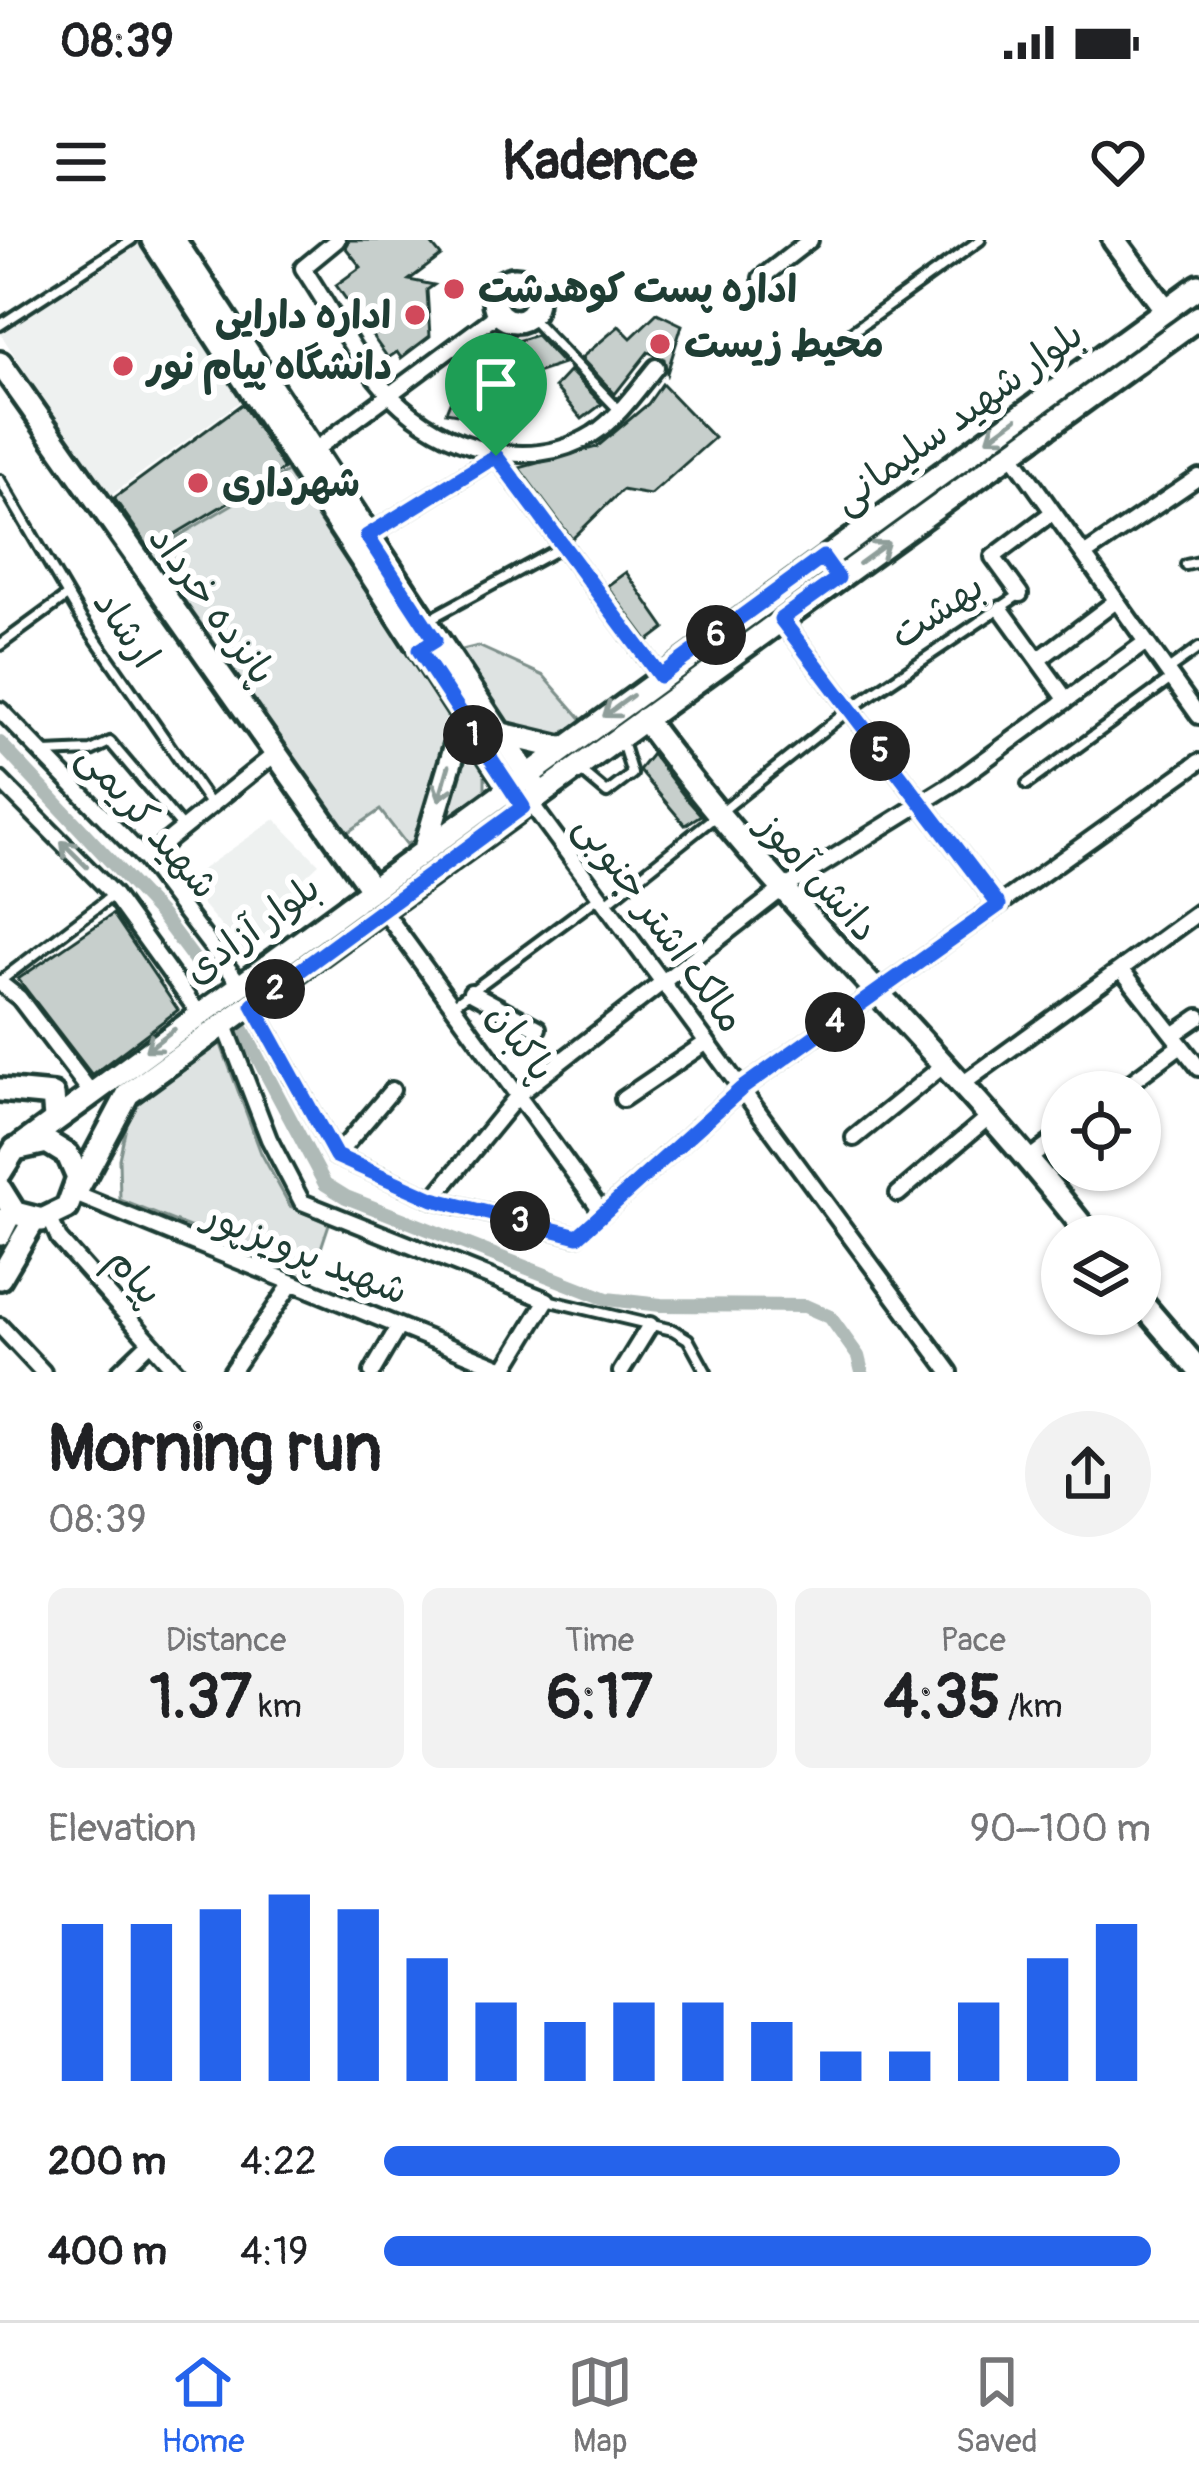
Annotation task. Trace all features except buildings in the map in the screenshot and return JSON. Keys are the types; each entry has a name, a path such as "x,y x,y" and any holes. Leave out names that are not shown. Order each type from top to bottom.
{"main road":[{"path":"153,240 426,637 498,733 518,781"},
{"path":"174,240 367,536 426,637 463,721 531,801"},
{"path":"1114,240 1166,310"},
{"path":"519,279 536,298 529,316 510,321 498,314 496,290 506,280 519,279"},
{"name":"بلوار شهید سلیمانی","path":"518,781 1199,286"},
{"name":"بلوار شهید سلیمانی","path":"531,801 1199,317"},
{"name":"پانزده خرداد","path":"0,363 370,887"},
{"path":"823,557 838,578"},
{"name":"دانش آموز","path":"644,719 717,819 1030,1158 1074,1215"},
{"path":"426,845 463,721"},
{"path":"498,733 561,748"},
{"name":"بلوار آزادی","path":"8,1158 198,1012 518,781"},
{"name":"بلوار آزادی","path":"76,1192 124,1099 531,801"},
{"path":"0,1090 53,1095 55,1118"},
{"path":"92,1094 104,1132"},
{"path":"0,1278 42,1219 68,1208 76,1192 75,1166 59,1147 8,1158"},
{"path":"0,1234 5,1203 42,1219"},
{"path":"1161,1326 1199,1370"}],"street":[{"path":"337,240 303,268 391,395 433,429 496,456 660,676"},
{"path":"761,278 810,240"},
{"path":"312,452 498,314"},
{"path":"367,536 496,456 592,435 620,411 656,367"},
{"path":"1011,453 1199,716"},
{"path":"1084,555 1199,476"},
{"name":"بهشت","path":"1020,594 993,557 1053,512"},
{"path":"1038,660 1116,601"},
{"path":"1001,608 1066,699"},
{"path":"781,619 999,905"},
{"path":"433,1199 519,1094 662,982 782,890 919,805 1146,642"},
{"name":"شهید کریمی","path":"0,710 145,859 239,982"},
{"path":"145,859 275,754"},
{"path":"603,1213 741,1089 1199,762"},
{"path":"0,779 113,894 198,1012"},
{"name":"مالک اشتر جنوبی","path":"531,801 950,1372"},
{"name":"پاکبان","path":"383,910 603,1213"},
{"path":"962,1085 1199,912"},
{"path":"1121,969 1199,1067"},
{"path":"0,982 19,998 92,1094"},
{"path":"471,992 538,1028"},
{"path":"253,1005 336,1156 433,1199 578,1236"},
{"path":"1142,1071 1199,1017"},
{"path":"225,1024 269,1139 302,1202 547,1300 507,1371"},
{"path":"623,1100 707,1042"},
{"path":"854,1138 944,1065"},
{"path":"336,1156 392,1090"},
{"path":"898,1194 991,1115"},
{"path":"1030,1158 1041,1150"},
{"name":"شهید پرویزپور","path":"76,1192 507,1371"},
{"name":"پیام","path":"42,1219 177,1372"},
{"path":"231,1372 292,1282"},
{"path":"621,1372 650,1325"},
{"path":"0,1326 44,1372"},
{"path":"372,1372 399,1326"},
{"path":"119,1372 149,1343"}],"lane":[{"path":"0,325 131,240"},
{"path":"831,347 980,240"},
{"path":"529,316 620,411"},
{"name":"ارشاد","path":"0,480 67,596 211,806"},
{"path":"426,637 562,547"},
{"path":"1186,565 1199,562"},
{"name":"بهشت","path":"454,1005 717,819 850,709 1020,594"},
{"path":"0,645 67,596"},
{"path":"1027,784 1199,648"},
{"path":"576,769 599,781 607,793 632,774 623,760 621,736"},
{"path":"44,752 70,754 110,742 182,827"},
{"path":"0,982 113,894"},
{"path":"578,1236 603,1213"},
{"path":"547,1300 688,1339 706,1372"}],"shaded area":[{"name":"دانشگاه پیام نور","path":"140,240 246,397 107,498 0,333"},
{"path":"287,472 485,771 485,791 407,845 380,810 344,835 143,557"},
{"path":"478,646 544,676 584,722 562,736 506,727 454,652"},
{"path":"275,819 319,864 304,878 317,897 244,954 184,882"},
{"path":"220,1042 261,1153 290,1206 329,1224 312,1275 120,1200 119,1159 130,1109"}],"waterway":[{"path":"0,743 161,915 212,983"},
{"path":"241,1026 325,1184 346,1197 607,1299 661,1305 805,1306 830,1317 858,1356 862,1372"}],"place":[{"name":"اداره پست کوهدشت","path":"454,289"},
{"name":"اداره دارایی","path":"415,315"},
{"name":"محیط زیست","path":"660,344"},
{"name":"دانشگاه پیام نور","path":"123,366"},
{"name":"شهرداری","path":"198,483"}],"route":[{"path":"496,456 660,676 823,557 838,578 781,619 999,905 741,1089 578,1236 433,1199 336,1156 253,1005 523,807 419,650 435,640 367,536 496,456"}]}
